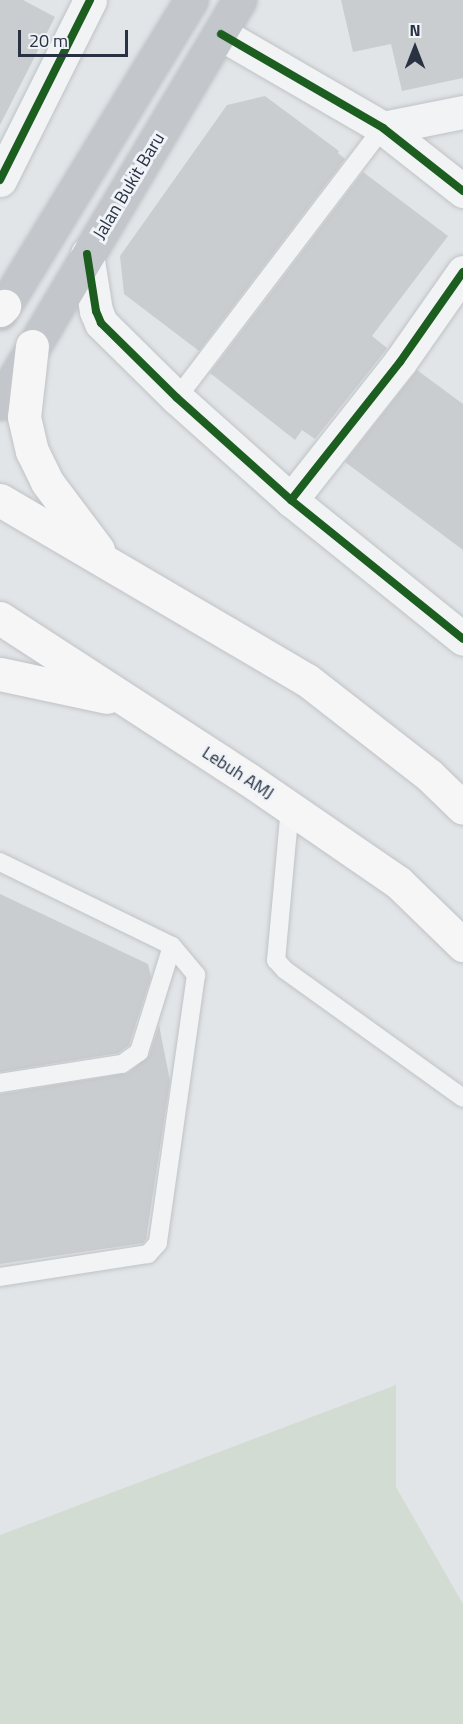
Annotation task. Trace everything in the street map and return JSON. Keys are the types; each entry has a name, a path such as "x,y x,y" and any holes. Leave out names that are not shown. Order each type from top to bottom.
{"highway":[{"path":"32,346 24,417 32,451 47,482 107,562"},
{"path":"0,500 307,680 429,775 463,808"},
{"name":"Lebuh AMJ","path":"0,618 290,807 398,882 463,945"},
{"path":"0,674 126,701"}],"main road":[{"path":"1,310 191,0"},
{"name":"Jalan Bukit Baru","path":"0,403 87,254 221,34 239,0"}],"street":[{"path":"0,180 90,0"},
{"path":"221,34 383,128 463,191"},
{"path":"383,128 463,112"},
{"path":"87,254 96,311 101,323 177,398 291,500 463,639"},
{"path":"291,500 400,362 463,272"}],"lane":[{"path":"177,398 383,128"},
{"path":"290,807 276,960 285,970 463,1098"},
{"path":"0,862 172,946 196,975 159,1243 148,1254 0,1277"},
{"path":"0,1083 122,1064 139,1052 172,946"}],"shaded area":[{"path":"396,1385 396,1487 463,1604 463,1724 0,1724 0,1535"}],"building":[{"path":"0,0 23,0 55,17 0,125"},
{"path":"341,0 463,0 463,78 402,91 391,44 353,52"},
{"path":"265,96 339,151 338,153 345,159 199,351 124,294 120,256 227,105"},
{"path":"363,172 448,236 372,336 387,348 385,351 315,439 302,430 295,440 210,373"},
{"path":"417,370 463,404 463,550 345,462"},
{"path":"0,894 148,964 151,977 129,1045 118,1053 0,1072"},
{"path":"159,1025 170,1081 146,1239 143,1243 0,1264 0,1094 128,1073 149,1056"}],"cycle path":[{"path":"0,180 90,0"},
{"path":"221,34 383,128 463,191"},
{"path":"87,254 96,311 101,323 177,398 291,500 463,639"},
{"path":"291,500 400,362 463,272"}]}
